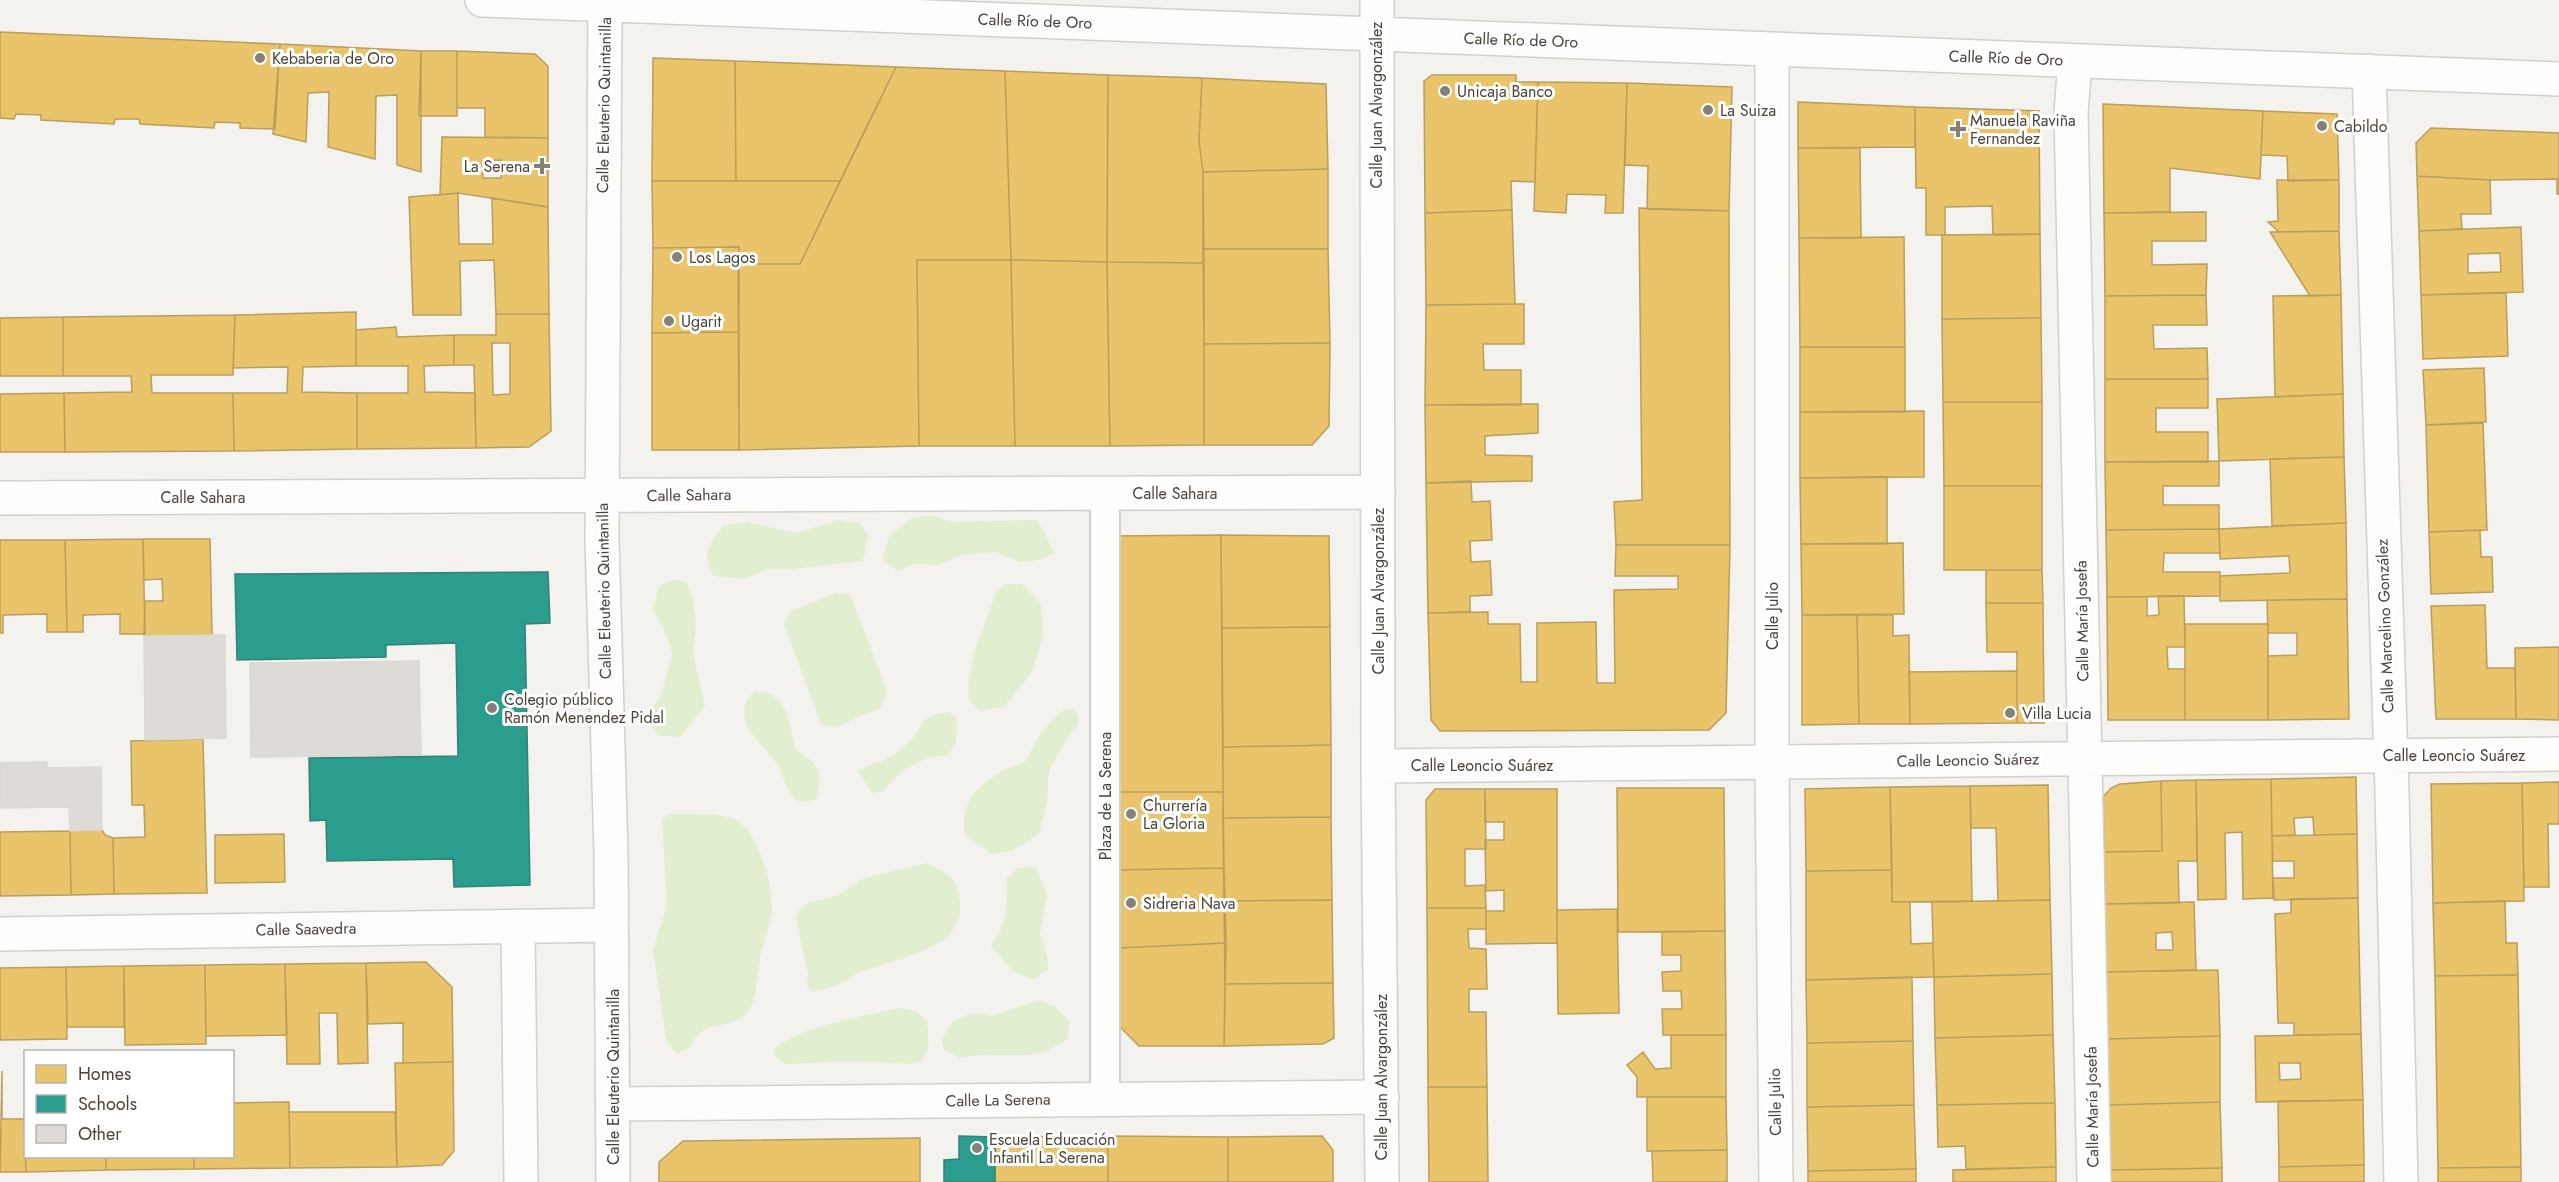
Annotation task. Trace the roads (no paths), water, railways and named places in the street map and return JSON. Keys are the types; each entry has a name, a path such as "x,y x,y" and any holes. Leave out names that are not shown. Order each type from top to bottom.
{"street":[{"name":"Calle Río de Oro","path":"482,0 605,2 2559,79"},
{"name":"Calle Juan Alvargonzález","path":"1377,0 1375,34 1378,766 1382,1182"},
{"name":"Calle Eleuterio Quintanilla","path":"605,2 603,497 612,925 614,1182"},
{"name":"Calle Julio","path":"1772,49 1772,762 1776,1182"},
{"name":"Calle María Josefa","path":"2075,61 2071,113 2094,1182"},
{"name":"Calle Marcelino González","path":"2368,71 2401,1182"},
{"name":"Calle Sahara","path":"0,498 1378,492"},
{"name":"Plaza de La Serena","path":"1105,493 1105,1099"},
{"name":"Calle Leoncio Suárez","path":"1378,766 2559,754"},
{"name":"Calle Saavedra","path":"0,934 612,925"},
{"path":"518,927 521,1182"},
{"name":"Calle La Serena","path":"614,1104 1382,1097"}],"place":[{"name":"Kebaberia de Oro","path":"260,58"},
{"name":"Unicaja Banco","path":"1445,91"},
{"name":"La Suiza","path":"1708,110"},
{"name":"Cabildo","path":"2322,126"},
{"name":"Manuela Raviña Fernandez","path":"1958,129"},
{"name":"La Serena","path":"542,166"},
{"name":"Los Lagos","path":"677,257"},
{"name":"Ugarit","path":"669,321"},
{"name":"Colegio público Ramón Menendez Pidal","path":"492,708"},
{"name":"Villa Lucia","path":"2010,713"},
{"name":"Churrería La Gloria","path":"1131,814"},
{"name":"Sidreria Nava","path":"1131,903"},
{"name":"Escuela Educación Infantil La Serena","path":"977,1148"}]}
